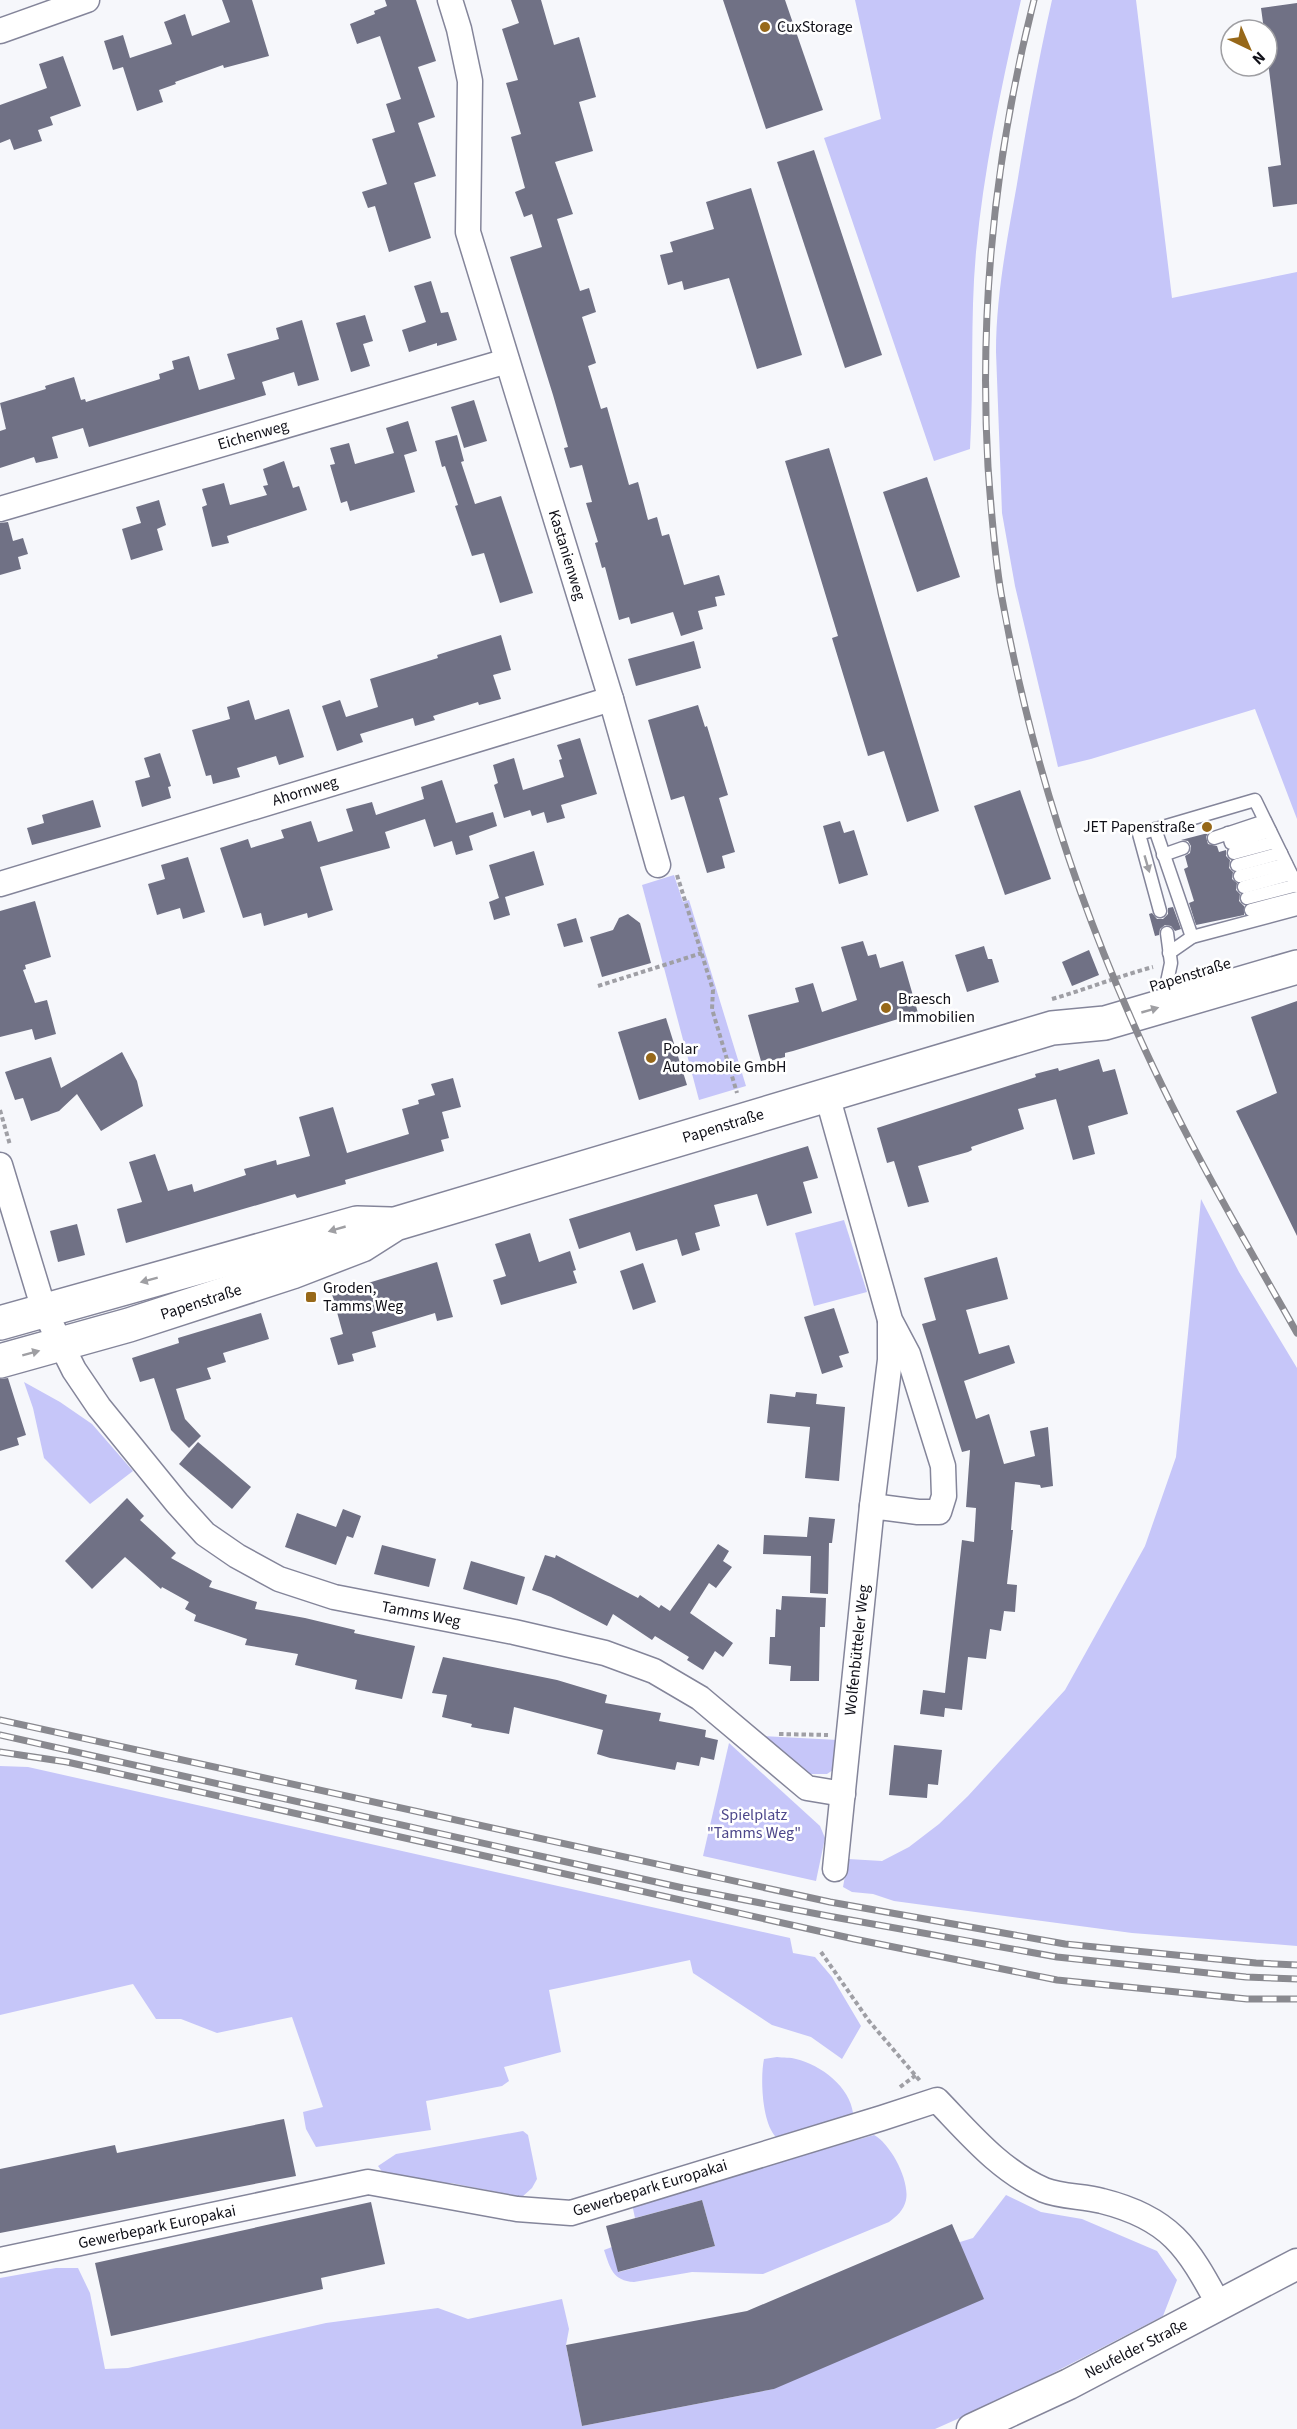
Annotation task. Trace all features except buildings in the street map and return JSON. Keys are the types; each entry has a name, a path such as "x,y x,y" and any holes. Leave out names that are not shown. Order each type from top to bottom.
{"main road":[{"name":"Papenstraße","path":"1052,1028 1168,967 1297,943"},
{"name":"Papenstraße","path":"0,1361 62,1345 292,1272 362,1245 395,1224 1052,1028 1105,1023 1297,967"},
{"name":"Papenstraße","path":"0,1323 357,1223 395,1224"}],"street":[{"path":"0,31 87,0"},
{"name":"Kastanienweg","path":"450,0 459,28 470,81 468,232 611,699 658,865"},
{"name":"Eichenweg","path":"0,508 507,361"},
{"name":"Ahornweg","path":"0,884 611,699"},
{"name":"Wolfenbütteler Weg","path":"827,1095 890,1320 908,1354 943,1466 944,1496 939,1512 918,1512 872,1506"},
{"name":"Tamms Weg","path":"0,1165 44,1310 87,1392 205,1534 237,1557 279,1579 334,1597 514,1632 605,1653 654,1671 700,1698 807,1788 843,1794"},
{"name":"Wolfenbütteler Weg","path":"834,1869 872,1506 890,1360 890,1320"},
{"path":"937,2100 1003,2167 1045,2191 1102,2201 1139,2213 1173,2234 1198,2266 1219,2305"},
{"name":"Gewerbepark Europakai","path":"0,2260 368,2182 517,2209 571,2213 937,2100"},
{"name":"Neufelder Straße","path":"972,2429 1069,2384 1297,2264"}],"lane":[{"path":"1160,910 1139,834 1255,800 1283,857"},
{"path":"1155,829 1192,937"},
{"path":"1214,838 1228,833 1283,857"},
{"path":"1163,855 1183,848"},
{"path":"1242,881 1283,857"},
{"path":"1242,881 1283,857"},
{"path":"1242,881 1283,857"},
{"path":"1242,881 1297,897"},
{"path":"1168,967 1192,937 1297,909"},
{"path":"1167,933 1168,967"}],"path":[{"path":"658,865 677,876 713,990 712,1009 737,1093"},
{"path":"598,986 702,953"},
{"path":"742,1733 848,1736"},
{"path":"822,1952 868,2021 937,2100"}],"green space":[{"path":"855,0 1021,0 994,125 979,220 973,301 970,449 934,461 824,138 881,119"},
{"path":"1052,0 1136,0 1172,298 1297,272 1297,819 1255,709 1058,767 1015,586 1002,513 996,352 1000,289 1006,247 1033,92"},
{"path":"674,875 683,902 689,900 746,1086 699,1100 642,885"},
{"path":"1201,1199 1239,1272 1297,1368 1297,1946 1132,1933 894,1901 873,1894 852,1892 843,1887 848,1859 882,1861 909,1847 939,1824 968,1796 1065,1690 1145,1546 1176,1457"},
{"path":"844,1220 867,1292 814,1306 795,1233"},
{"path":"24,1382 60,1402 92,1424 133,1471 90,1504 44,1458 33,1408"},
{"path":"761,1736 838,1740 833,1770 827,1774 804,1774"},
{"name":"Spielplatz \"Tamms Weg\"","path":"729,1743 820,1826 825,1838 816,1881 703,1856"},
{"path":"0,1766 28,1767 790,1938 793,1953 815,1957 832,1977 861,2026 842,2059 811,2037 772,2025 693,1973 690,1960 549,1990 561,2052 504,2067 509,2081 502,2086 426,2101 431,2130 316,2147 306,2129 303,2112 323,2107 292,2017 217,2033 181,2019 156,2019 133,1984 0,2015"},
{"path":"777,2057 806,2062 833,2078 846,2094 853,2113 844,2118 776,2137 771,2130 765,2111 762,2077 764,2059"},
{"path":"523,2131 528,2135 537,2179 532,2188 522,2197 451,2183 440,2187 386,2177 378,2166 396,2154"},
{"path":"874,2135 887,2146 893,2155 905,2183 905,2204 889,2222 763,2274 692,2272 634,2282 621,2279 613,2272 604,2250 612,2247 619,2272 715,2246 702,2200 635,2218 632,2204"},
{"path":"1006,2195 1041,2212 1082,2219 1157,2251 1177,2280 1163,2316 1009,2396 935,2429 0,2429 0,2278 56,2268 78,2268 90,2293 105,2369 128,2368 326,2323 438,2308 468,2319 562,2299 569,2329 566,2345 582,2426 774,2389 960,2242 973,2238"}],"railway":[{"path":"1034,0 1009,115 993,232 988,291 986,349 988,467 1001,593 1037,755 1070,861 1108,965 1167,1096 1297,1333"},
{"path":"0,1720 830,1902 1065,1944 1297,1965"},
{"path":"0,1735 683,1888 828,1916 1057,1957 1246,1977 1297,1979"},
{"path":"0,1752 67,1762 854,1939 1057,1980 1247,1999 1297,1999"}],"place":[{"name":"CuxStorage","path":"765,27"},
{"name":"JET Papenstraße","path":"1207,827"},
{"name":"Braesch Immobilien","path":"886,1008"},
{"name":"Polar Automobile GmbH","path":"651,1058"},
{"name":"Groden, Tamms Weg","path":"311,1297"}]}
